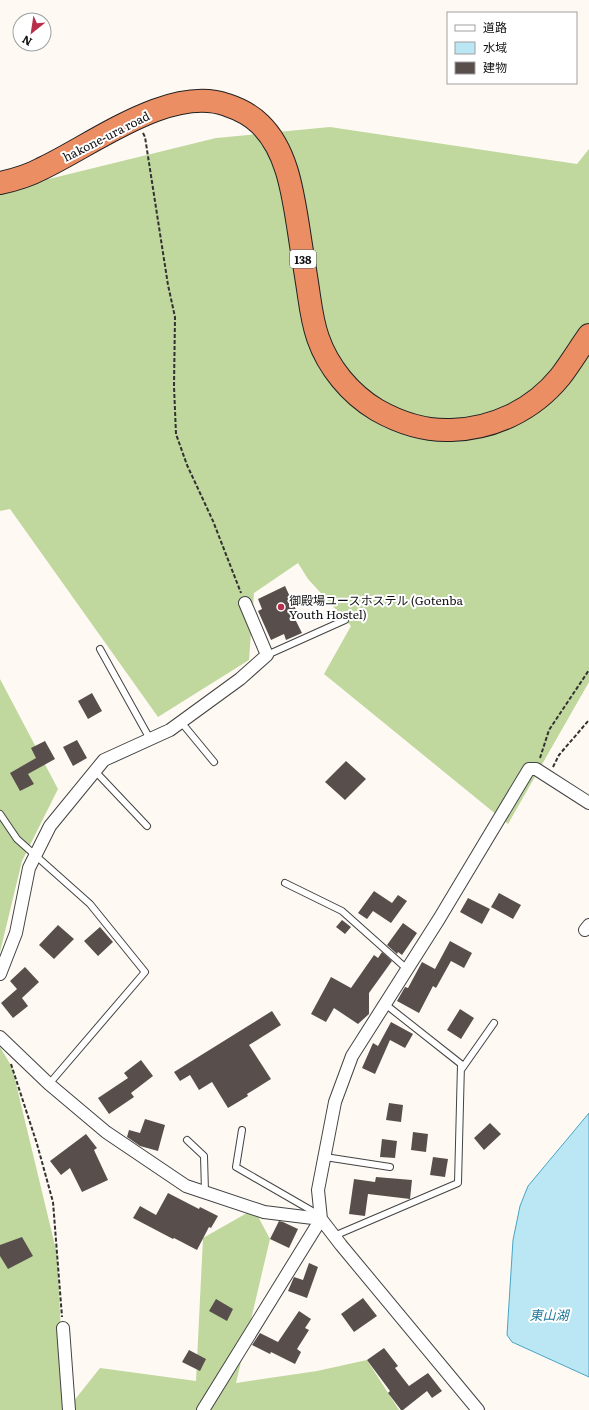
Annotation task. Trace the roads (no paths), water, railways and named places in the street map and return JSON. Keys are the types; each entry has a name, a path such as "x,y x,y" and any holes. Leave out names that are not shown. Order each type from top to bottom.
{"highway":[{"name":"hakone-ura road","path":"0,183 16,180 41,169 136,119 162,108 186,101 206,100 225,104 244,112 260,124 272,138 282,156 294,200 312,314 318,337 326,357 339,375 354,392 370,405 389,417 411,425 434,430 458,430 482,426 504,419 526,408 544,394 560,377 589,335"}],"street":[{"path":"1,968 16,934 29,868 50,826 104,760 170,730 240,679 266,655 245,604"},
{"path":"478,1410 334,1236 321,1217 318,1190 324,1157 335,1102 352,1056 439,919 529,769 536,769 589,803"},
{"path":"1,1038 49,1084 106,1132 186,1186 264,1212 321,1217"},
{"path":"203,1410 321,1217"},
{"path":"63,1328 70,1410"}],"lane":[{"path":"266,655 345,620"},
{"path":"100,650 150,739"},
{"path":"181,722 214,762"},
{"path":"95,771 147,826"},
{"path":"0,814 16,839 90,904 145,972 49,1084"},
{"path":"285,883 342,911 407,969"},
{"path":"334,1236 458,1183 461,1064 385,1004"},
{"path":"461,1070 494,1023"},
{"path":"242,1130 236,1167 321,1217"},
{"path":"187,1140 204,1156 205,1192"},
{"path":"324,1157 390,1167"}],"water":[{"name":"東山湖","path":"589,1113 589,1377 512,1342 507,1335 513,1240 520,1206 528,1186"}],"place":[{"name":"御殿場ユースホステル (Gotenba Youth Hostel)","path":"281,607"}]}
